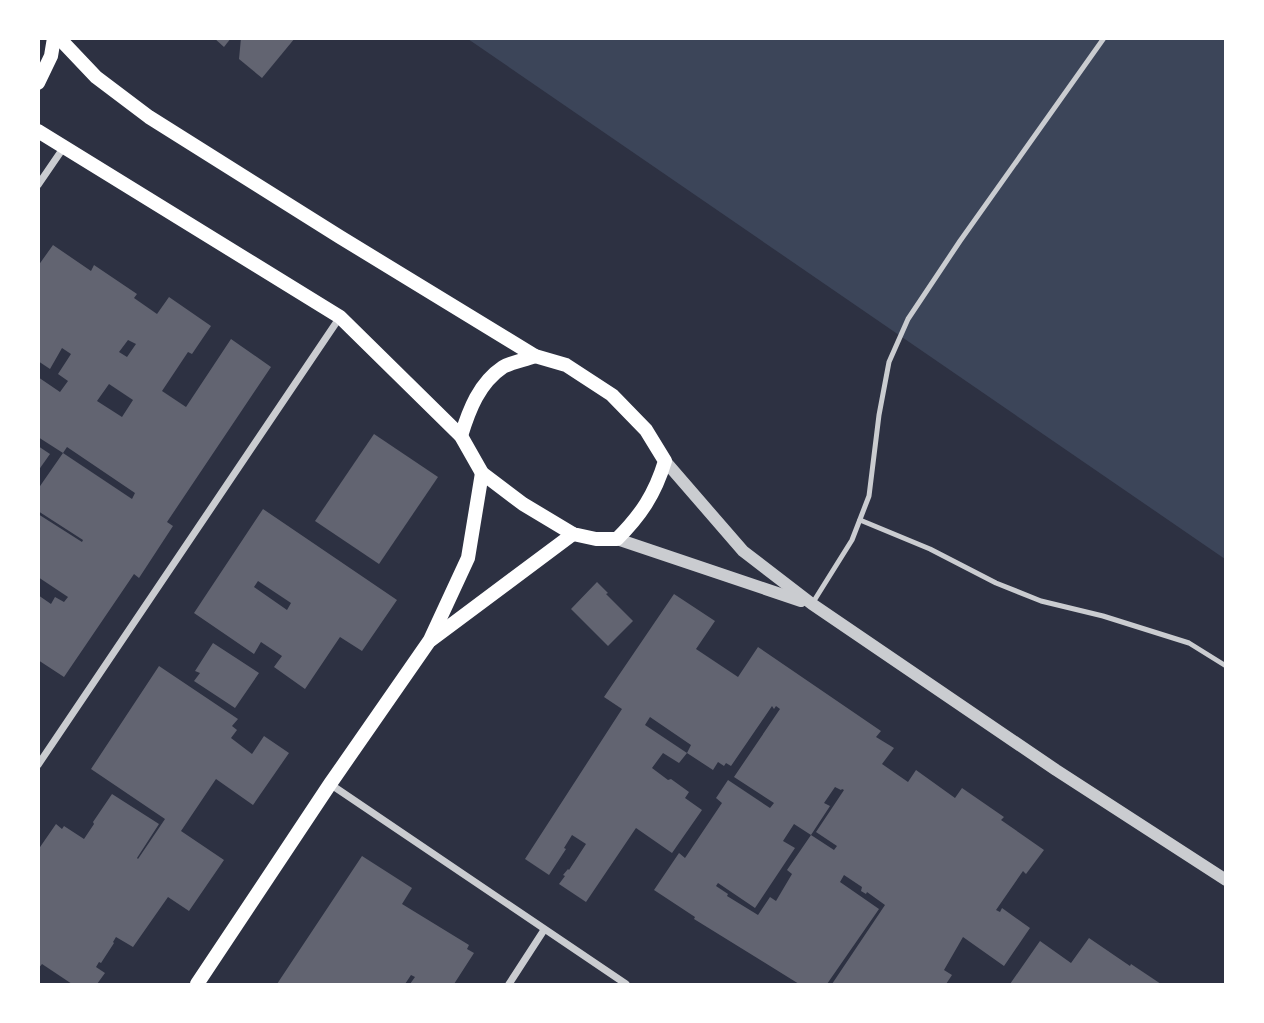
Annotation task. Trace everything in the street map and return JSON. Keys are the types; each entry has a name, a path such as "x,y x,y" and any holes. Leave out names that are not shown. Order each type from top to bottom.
{"main road":[{"path":"38,83 51,56 54,38"},
{"path":"38,131 340,317 461,436 482,473 523,504 573,534 617,540 635,521 649,500 659,482 665,461 646,430 612,395 566,365 535,356 149,117 96,77 60,38"},
{"path":"461,436 470,407 483,386 504,367 535,356"},
{"path":"197,985 330,784 430,640 468,558 482,473"},
{"path":"430,640 573,534"}],"street":[{"path":"38,185 64,147"},
{"path":"38,765 340,317"},
{"path":"665,461 743,551 811,604 1056,770 1226,880"},
{"path":"617,540 811,604"},
{"path":"330,784 626,985"},
{"path":"509,985 544,930"}],"lane":[{"path":"811,604 852,540 869,496 889,362 908,319 1104,38"},
{"path":"860,520 930,549 996,583 1041,601 1103,616 1189,643 1226,666"}],"shaded area":[{"path":"468,39 1225,39 1225,559"}],"building":[{"path":"214,38 231,38 224,47"},
{"path":"241,38 295,38 262,78 239,59"},
{"path":"53,245 91,271 94,265 137,294 134,298 157,314 169,297 211,326 192,354 188,352 162,391 186,407 231,339 271,367 167,522 173,526 139,578 134,574 64,677 38,660 38,595 51,604 55,597 64,602 68,597 38,577 38,514 82,542 83,540 38,511 38,489 63,453 38,437 38,377 60,392 68,381 58,374 71,354 62,348 50,369 38,361 38,266","holes":["128,340 136,344 127,357 119,352","109,384 133,400 122,417 97,401","67,447 135,493 132,499 63,453"]},
{"path":"374,434 438,477 379,564 315,521"},
{"path":"38,446 50,454 38,471"},
{"path":"263,509 397,600 362,651 340,637 305,689 274,667 282,656 261,642 254,654 194,613","holes":["258,581 291,603 287,610 254,587"]},
{"path":"597,582 633,621 608,646 571,609"},
{"path":"674,594 715,621 696,649 738,677 758,647 881,731 876,737 894,748 882,764 908,782 916,770 955,798 962,788 1004,817 1001,820 1044,850 1026,874 1023,871 996,910 1000,912 1002,908 1030,928 1004,966 963,937 944,970 952,975 946,984 832,984 885,905 867,892 866,894 861,891 862,887 844,875 840,882 879,909 827,984 799,984 694,919 695,917 654,890 679,853 685,858 722,803 716,798 728,780 770,808 774,803 734,777 780,709 776,706 774,709 772,706 731,766 718,762 713,770 687,753 679,763 663,753 652,768 689,792 685,798 702,810 672,853 636,828 586,902 559,884 586,844 572,835 549,875 525,859 622,709 604,697","holes":["650,717 691,745 687,753 645,725","835,787 844,790 816,832 837,846 834,850 811,835 830,806 824,803","794,824 811,835 787,870 792,874 776,901 770,897 758,915 716,886 718,883 755,908 795,848 783,841"]},
{"path":"213,643 259,673 235,708 194,681 200,673 195,671"},
{"path":"159,666 238,719 232,726 237,730 231,738 252,754 264,736 289,753 253,805 216,779 181,831 224,860 189,911 168,897 133,947 116,937 96,967 105,973 97,984 72,984 42,964 38,969 38,850 56,824 84,839 112,794 159,824 138,859 165,819 91,769"},
{"path":"362,856 412,888 402,904 469,945 467,949 474,953 454,984 410,984 415,977 411,975 405,984 277,984"},
{"path":"1089,938 1161,984 1010,984 1040,941 1071,963"}]}
